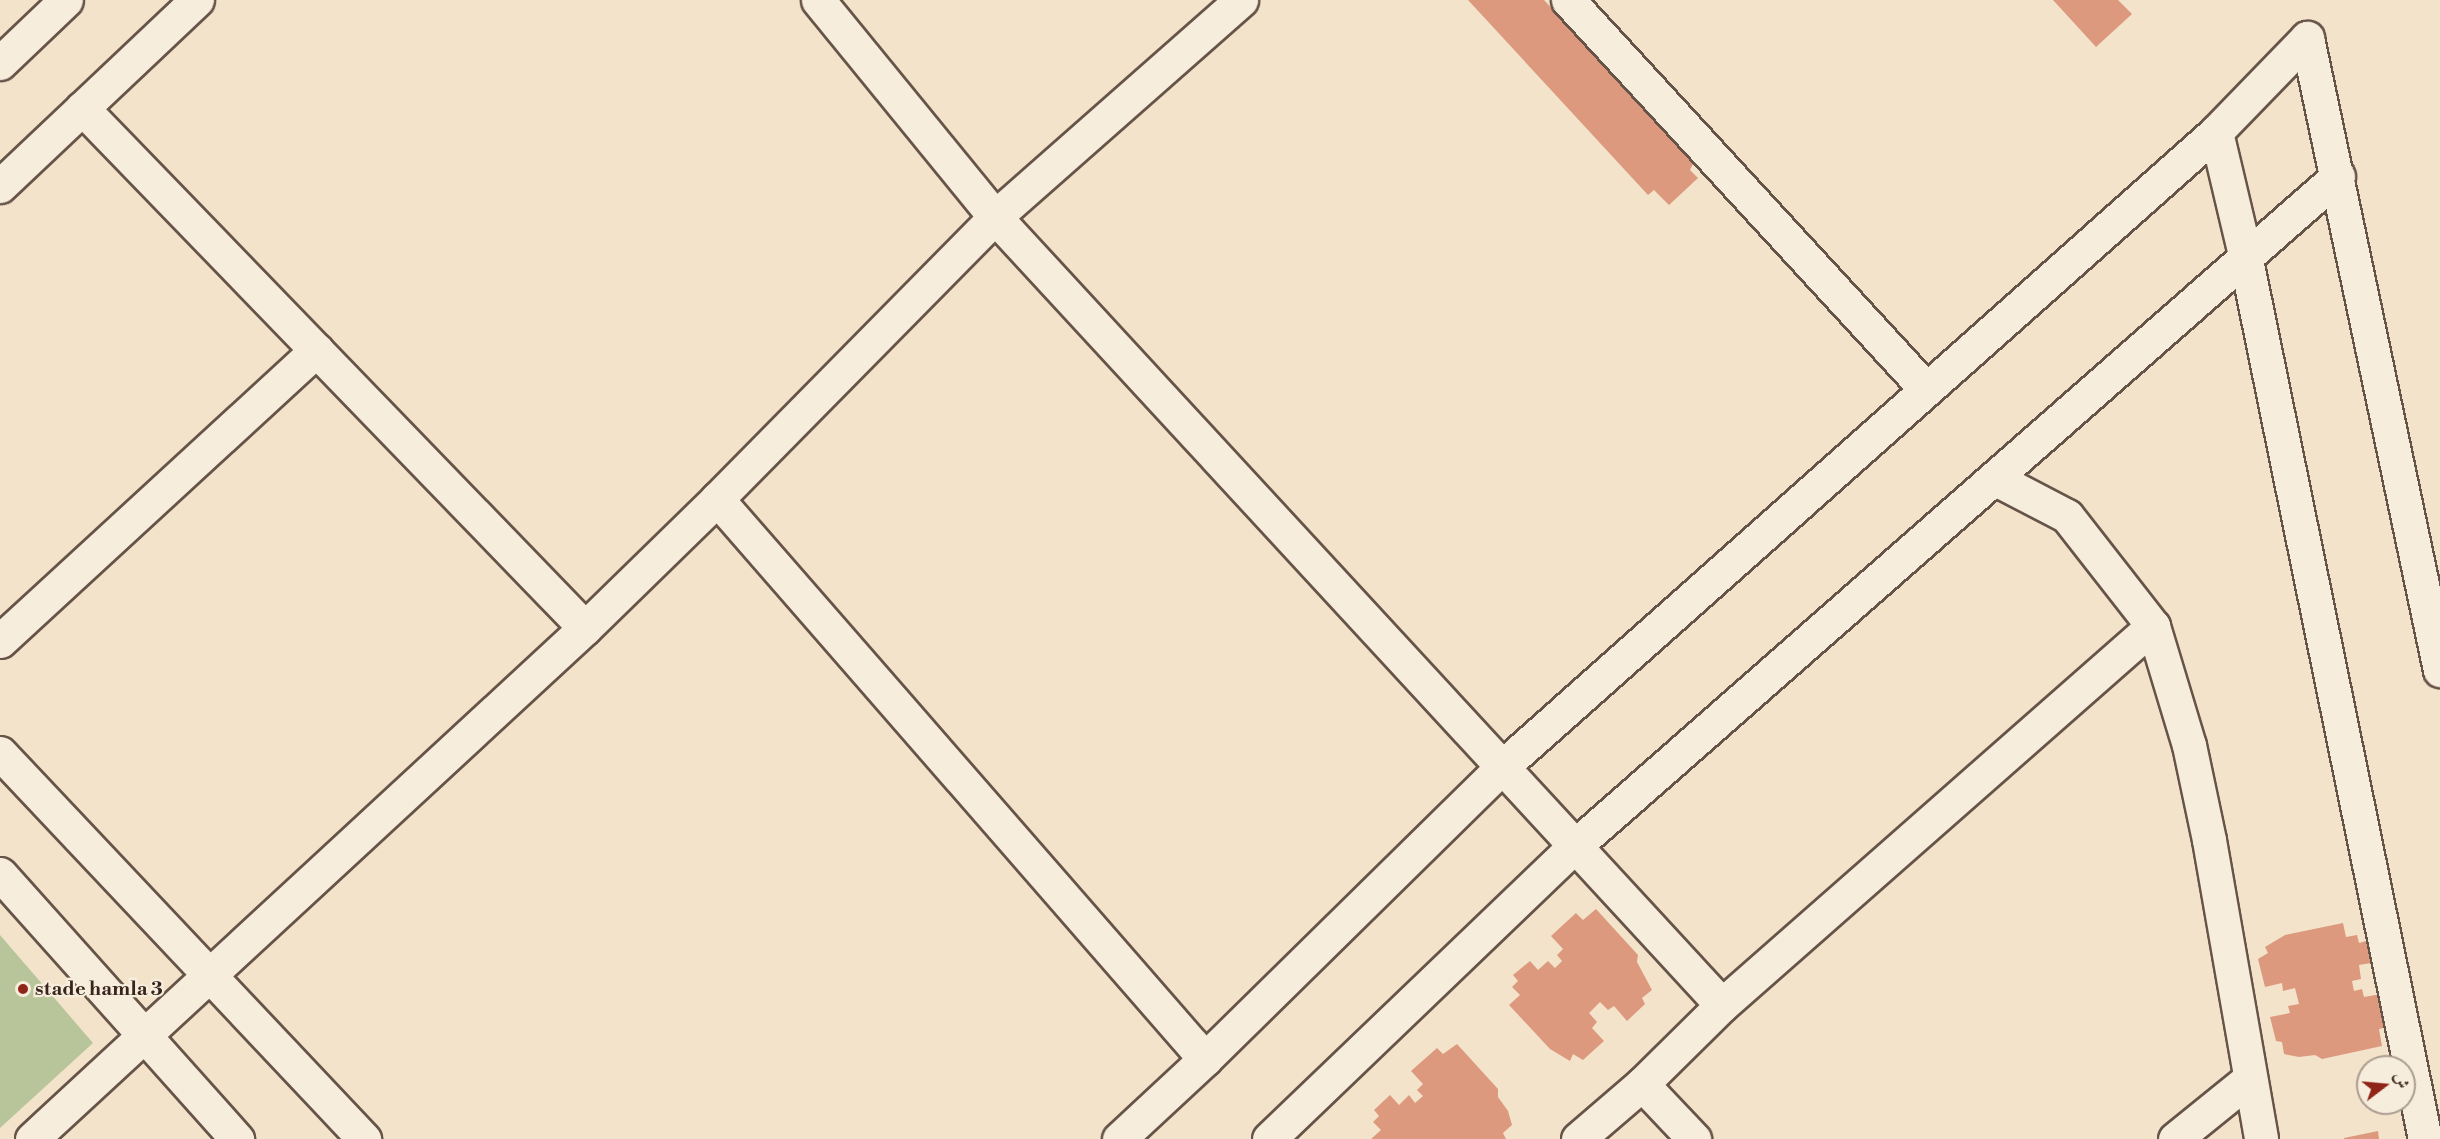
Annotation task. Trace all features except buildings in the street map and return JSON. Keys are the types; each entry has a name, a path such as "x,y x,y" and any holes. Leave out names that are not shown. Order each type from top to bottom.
{"street":[{"path":"0,63 66,0"},
{"path":"0,186 197,0"},
{"path":"818,0 995,217 1722,1005"},
{"path":"32,1139 585,628 717,499 995,217 1241,0"},
{"path":"1568,0 1926,389"},
{"path":"1119,1139 1205,1059 1503,766 2216,132 2307,38 2338,176 2440,670"},
{"path":"82,108 585,628"},
{"path":"2216,132 2245,255 2425,1139"},
{"path":"1269,1139 1576,845 2245,255 2338,176"},
{"path":"0,641 316,350"},
{"path":"1994,478 2067,516 2153,626 2189,745 2209,840 2261,1139"},
{"path":"717,499 1205,1059"},
{"path":"1578,1139 1642,1084 1722,1005 2153,626"},
{"path":"0,753 211,974 364,1139"},
{"path":"0,874 237,1139"},
{"path":"2175,1139 2249,1079"},
{"path":"1642,1084 1694,1139"}],"green space":[{"name":"stade hamla 3","path":"0,935 93,1043 0,1128"}],"place":[{"name":"stade hamla 3","path":"23,989"}]}
